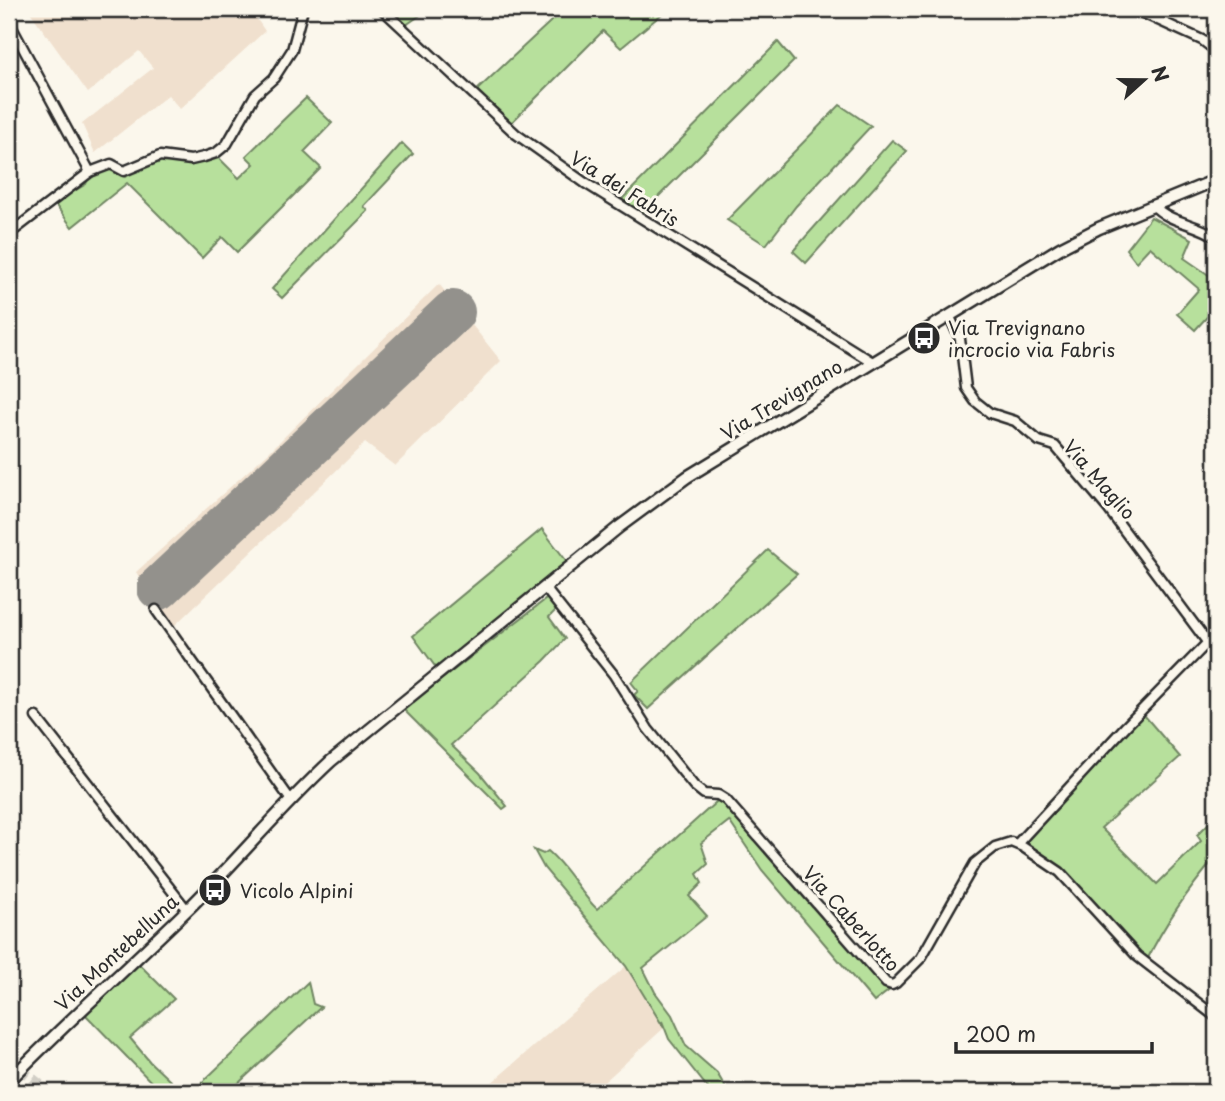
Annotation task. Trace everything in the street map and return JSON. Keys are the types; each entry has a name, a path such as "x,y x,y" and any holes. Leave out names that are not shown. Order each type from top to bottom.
{"main road":[{"name":"Via Trevignano","path":"400,706 620,527 687,477 1068,243 1216,180"},
{"name":"Via Montebelluna","path":"9,1081 59,1030 187,910 290,799 331,761 400,706"}],"street":[{"path":"9,234 90,172 111,164 124,171 160,156 191,160 216,153 227,144 254,95 274,78 292,50 303,9"},
{"name":"Via dei Fabris","path":"382,9 516,134 585,183 874,363"},
{"path":"1134,9 1202,40 1216,51"},
{"path":"9,22 90,172"},
{"path":"1153,205 1168,216 1216,237"},
{"name":"Via Maglio","path":"950,317 960,339 966,388 975,401 990,413 1015,421 1039,441 1055,446 1109,510 1208,643"},
{"name":"Via Caberlotto","path":"545,588 614,675 648,729 694,786 704,793 718,795 726,800 886,983 896,983 921,958 975,863 995,847 1004,843 1017,844"},
{"path":"156,610 290,799"},
{"path":"1216,634 1017,844 1060,872 1138,956 1216,1017"},
{"path":"36,717 187,910"}],"shaded area":[{"path":"28,9 229,9 235,17 250,9 265,31 180,109 168,95 95,153 82,124 153,68 139,51 88,93"},
{"path":"439,284 501,361 395,466 365,443 174,626 171,624 160,612 136,572 269,452"},
{"path":"626,966 664,1028 593,1092 481,1092"}],"green space":[{"path":"388,9 429,9 406,25"},
{"path":"564,9 668,9 621,48 603,31 510,124 475,92"},
{"path":"778,42 794,61 642,213 621,200"},
{"path":"306,98 332,123 304,152 321,168 237,252 222,237 202,258 127,183 72,227 54,203 86,184 91,172 105,165 126,170 147,161 201,156 211,150 239,178 254,164 246,156"},
{"path":"840,105 871,126 796,206 766,245 727,220"},
{"path":"892,140 907,151 806,263 793,251"},
{"path":"402,143 413,154 364,206 368,211 282,298 272,289"},
{"path":"1151,217 1192,239 1184,258 1216,280 1216,307 1195,330 1177,314 1199,289 1150,247 1136,262 1126,249"},
{"path":"542,529 568,563 542,588 437,669 413,636"},
{"path":"768,550 797,574 648,709 634,695 638,691 631,682"},
{"path":"554,593 559,607 549,617 565,639 451,745 480,773 507,806 503,809 403,709"},
{"path":"1138,708 1180,757 1101,828 1157,884 1201,841 1197,835 1216,816 1216,857 1178,906 1147,960 1071,879 1016,841"},
{"path":"725,794 892,988 874,1002 762,870 729,821 701,843 708,864 697,874 702,883 689,896 707,916 643,968 655,992 672,1015 686,1046 717,1073 728,1092 711,1092 669,1039 662,1021 664,1028 626,966 544,868 534,850 543,854 548,851 597,909"},
{"path":"135,960 174,999 130,1038 150,1062 182,1092 161,1092 81,1010"},
{"path":"308,982 313,1004 321,1007 229,1092 192,1092"}],"runway":[{"path":"159,588 453,312"}],"tunnel":[{"path":"9,1060 50,1092"},
{"path":"9,1079 25,1092"}],"place":[{"name":"Via Trevignano incrocio via Fabris","path":"924,338"},
{"name":"Vicolo Alpini","path":"215,890"}]}
